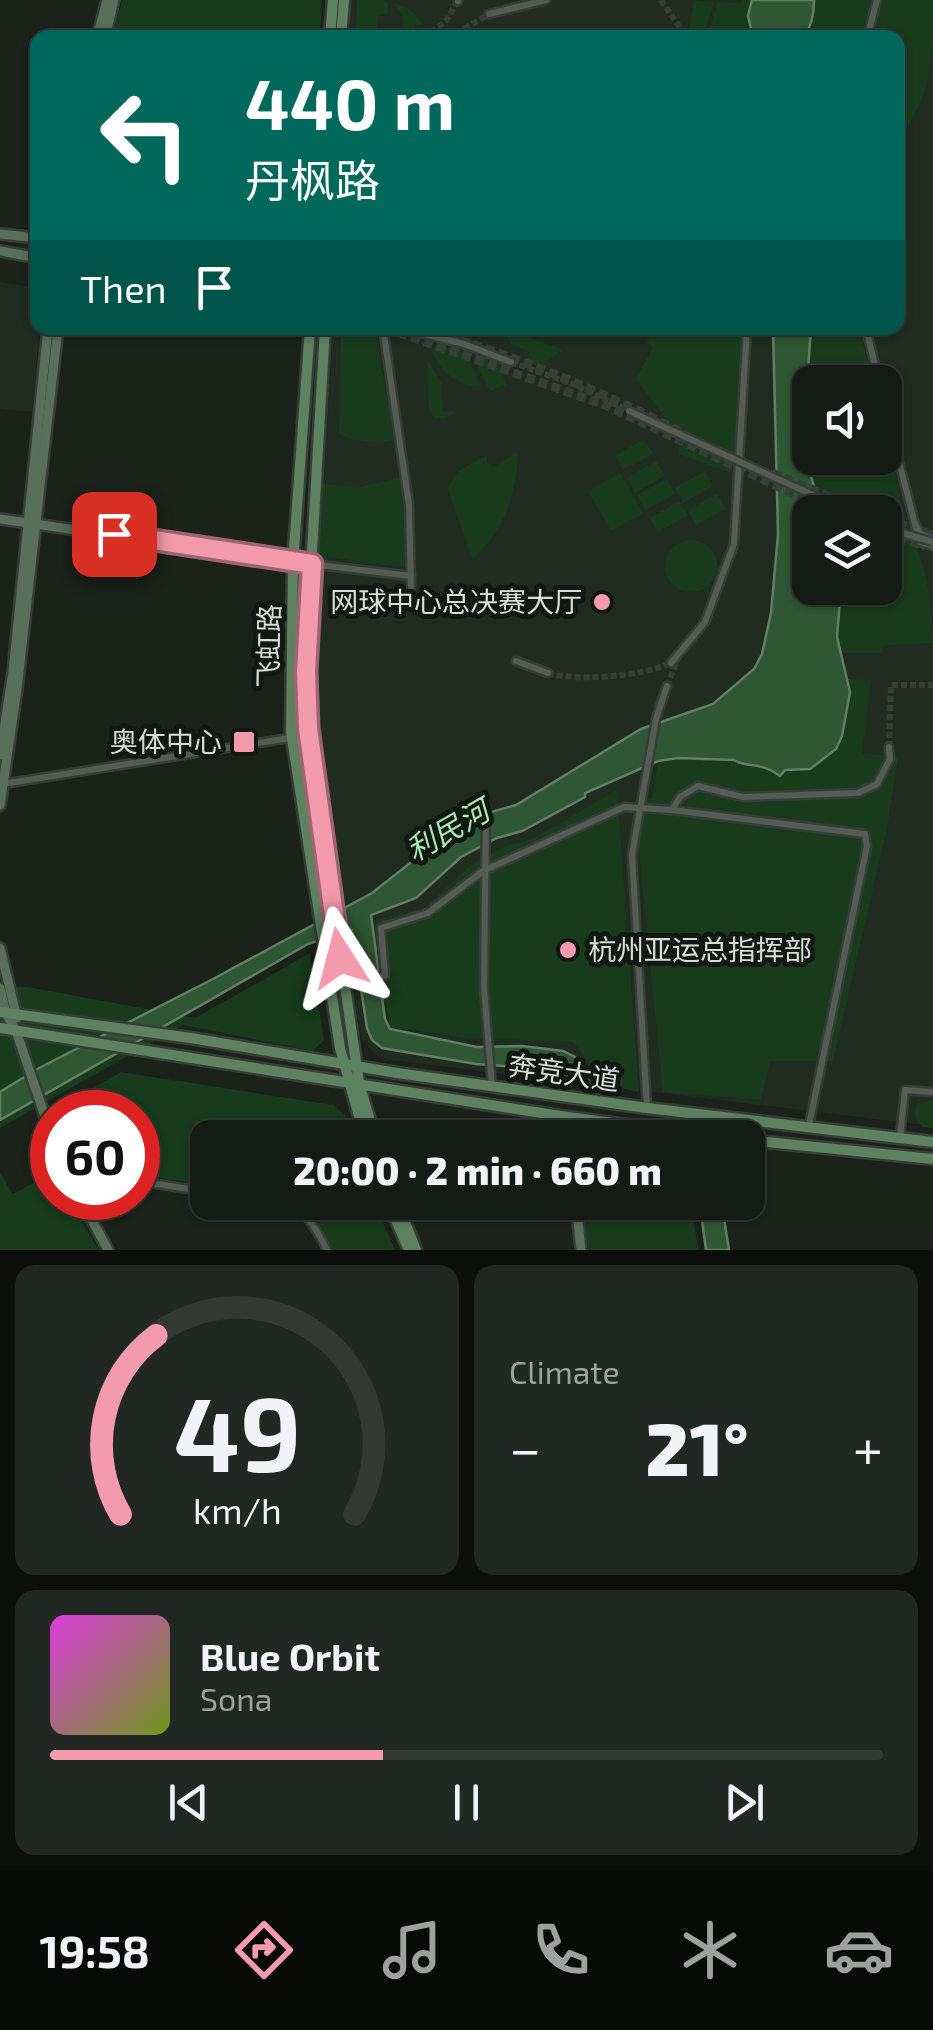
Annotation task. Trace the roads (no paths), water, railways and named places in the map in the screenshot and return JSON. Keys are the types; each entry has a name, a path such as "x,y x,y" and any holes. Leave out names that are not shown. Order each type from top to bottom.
{"main road":[{"path":"100,30 111,0"},
{"path":"106,30 111,0"},
{"path":"331,30 333,0"},
{"path":"342,30 344,0"},
{"path":"0,234 30,237"},
{"path":"0,250 30,256"},
{"path":"0,805 47,335"},
{"path":"0,755 57,335"},
{"name":"飞虹路","path":"309,335 292,562 292,737 324,945 361,1120"},
{"name":"飞虹路","path":"325,335 306,672 308,735 337,938 348,978 350,1066"},
{"path":"0,518 312,564"},
{"path":"0,948 8,1014"},
{"path":"0,988 36,1090"},
{"name":"奔竞大道","path":"8,1014 647,1108 933,1142"},
{"path":"0,1028 16,1031"},
{"name":"奔竞大道","path":"16,1031 590,1120"},
{"name":"飞虹路","path":"354,1082 368,1120"},
{"path":"765,1142 933,1159"},
{"path":"92,1220 108,1250"},
{"path":"396,1220 409,1250"},
{"path":"404,1220 416,1250"},
{"path":"578,1220 581,1250"}],"street":[{"path":"489,14 546,0"},
{"path":"868,30 877,0"},
{"path":"384,335 406,476 412,534 411,587"},
{"path":"429,335 511,362"},
{"path":"675,661 704,622 734,544 747,335"},
{"path":"868,335 875,365"},
{"path":"628,411 813,495"},
{"path":"902,473 915,524 920,534 933,542"},
{"path":"902,533 933,542"},
{"path":"312,564 411,576"},
{"path":"516,661 548,673"},
{"path":"647,1108 632,855 656,719 667,686"},
{"path":"3,784 308,735"},
{"path":"672,810 680,797 698,786 743,796 858,793 876,784 890,759 889,747"},
{"path":"486,808 484,989 492,1086"},
{"path":"348,978 385,976 381,928 428,914 483,870 624,808 672,810 864,834 866,846 810,1125"},
{"path":"900,1137 905,1090 933,1092"},
{"path":"160,1184 190,1189"},
{"path":"311,1220 327,1250"}],"tunnel":[{"path":"661,0 682,30"},
{"path":"434,30 446,21 458,1"},
{"path":"462,30 489,14"},
{"path":"406,335 605,405 796,495"},
{"path":"443,335 556,375 685,434"},
{"path":"511,362 575,385 629,411"},
{"path":"772,473 825,495"},
{"path":"902,525 933,535"},
{"path":"902,539 925,546"},
{"path":"548,673 610,676 671,663"},
{"path":"667,686 676,663"},
{"path":"889,747 891,685 933,685"}],"place":[{"name":"网球中心总决赛大厅","path":"602,602"},
{"name":"奥体中心","path":"244,742"},
{"name":"杭州亚运总指挥部","path":"568,950"}],"water label":[{"name":"利民河","path":"448,831"}]}
